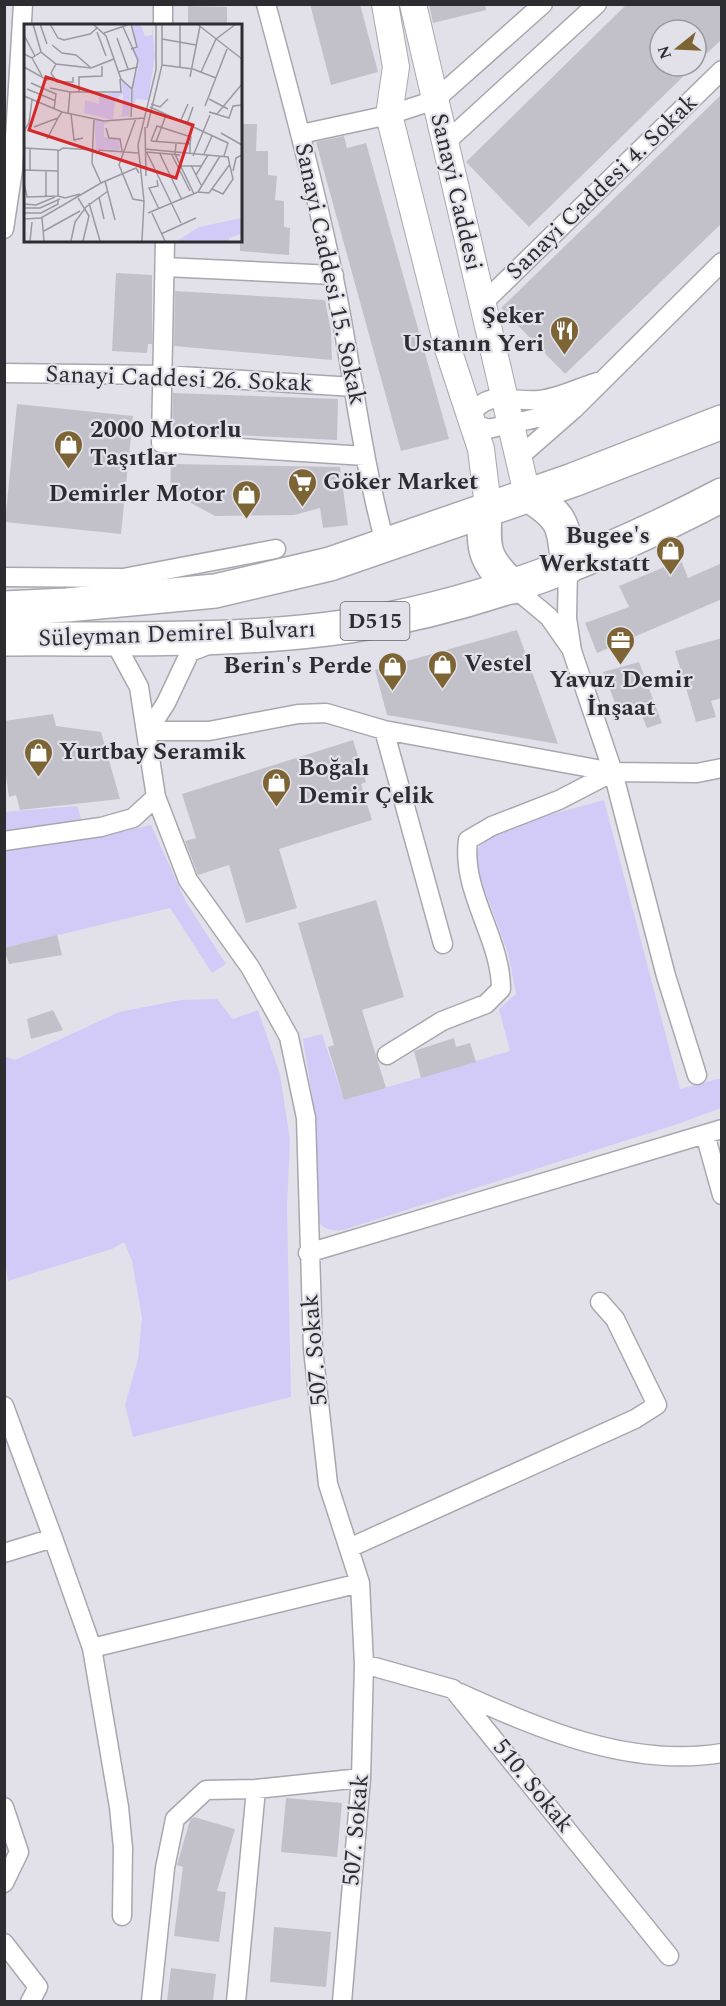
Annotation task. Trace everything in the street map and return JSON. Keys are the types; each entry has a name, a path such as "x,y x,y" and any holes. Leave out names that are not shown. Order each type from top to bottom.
{"highway":[{"name":"Süleyman Demirel Bulvarı","path":"4,608 67,605 214,591 330,564 573,480 722,422"},
{"path":"527,494 557,516 564,537 567,567"},
{"name":"Süleyman Demirel Bulvarı","path":"4,639 229,636 349,626 469,600 513,587 612,549 722,495"},
{"path":"485,510 486,555 499,574 513,587"}],"street":[{"path":"4,229 9,170 12,80 23,4"},
{"path":"163,4 164,24"},
{"name":"Sanayi Caddesi 15. Sokak","path":"266,4 301,134 334,275 365,456 386,546"},
{"name":"Sanayi Caddesi","path":"385,4 396,67 389,115 448,349 473,419 481,449 487,498 485,510"},
{"name":"Sanayi Caddesi","path":"413,4 527,494"},
{"path":"435,100 543,4"},
{"path":"445,143 597,4"},
{"name":"Sanayi Caddesi 4. Sokak","path":"482,304 722,70"},
{"name":"Sanayi Caddesi","path":"389,115 435,100"},
{"path":"301,134 389,115"},
{"path":"165,242 161,443 365,456"},
{"path":"518,458 574,409 599,381 722,262"},
{"path":"165,267 334,275"},
{"name":"Sanayi Caddesi 26. Sokak","path":"4,373 164,375 354,387"},
{"path":"574,409 508,412 494,397 481,402 473,419 488,429 508,412 599,381"},
{"path":"4,577 123,578 276,549"},
{"path":"567,567 567,618 572,651 613,772 666,976 697,1075"},
{"path":"513,587 549,617 572,651"},
{"path":"148,731 166,703 190,652 229,636"},
{"name":"507. Sokak","path":"113,639 139,687 148,731 156,797 188,880 250,967 289,1037 306,1118 308,1253 313,1349 328,1484 360,1583 364,1664 361,1778 342,2001"},
{"path":"148,731 209,731 298,714 327,713 384,730 613,772 697,773 722,768"},
{"path":"384,730 443,944"},
{"path":"387,1055 442,1021 486,1004 501,989 501,969 473,888 465,856 468,840 492,826 559,800 613,772"},
{"path":"4,842 101,827 133,818 156,797"},
{"path":"308,1253 713,1131 722,1195"},
{"path":"349,1548 635,1419 657,1405 615,1319 600,1302"},
{"path":"4,1406 92,1648 119,1807 123,1848 122,1916"},
{"path":"4,1553 53,1538"},
{"path":"92,1648 360,1583"},
{"path":"364,1664 453,1689 508,1714 612,1751 693,1758 722,1753"},
{"name":"510. Sokak","path":"453,1689 669,1956"},
{"path":"151,2001 165,1868 175,1819 206,1790 256,1789 361,1778"},
{"path":"236,2001 256,1789"},
{"path":"4,1806 19,1852 4,1883"},
{"path":"4,1943 38,1987 30,2001"}],"shaded area":[{"path":"604,800 680,1089 721,1078 721,1108 675,1125 343,1230 330,1230 323,1227 315,1216 314,1108 303,1039 322,1034 344,1100 510,1051 499,1009 516,994 508,953 474,861 479,847 502,828"},
{"path":"77,806 82,821 5,835 4,812"},
{"path":"151,825 186,902 226,964 212,973 170,908 5,948 5,851 77,841"},
{"path":"217,999 233,1019 258,1010 280,1074 290,1140 287,1208 291,1397 133,1437 125,1405 138,1359 142,1318 132,1261 124,1242 112,1249 8,1281 4,1254 5,1056 15,1060 119,1012 181,1000"}],"building":[{"path":"310,4 360,4 378,72 331,85"},
{"path":"429,4 485,4 486,10 433,23"},
{"path":"627,4 722,4 722,39 708,52 708,18 648,18 648,78 682,78 529,227 466,162"},
{"path":"188,6 227,7 227,24 188,24"},
{"path":"722,94 722,223 565,374 501,308"},
{"path":"242,124 257,124 256,151 268,151 268,175 277,176 275,200 284,201 284,227 290,228 289,255 240,251 240,242 242,242"},
{"path":"344,136 347,148 366,143 449,439 401,451 316,142"},
{"path":"116,273 152,275 152,344 148,344 147,353 112,351"},
{"path":"175,291 325,300 331,331 332,360 174,346"},
{"path":"173,393 338,399 337,440 172,432"},
{"name":"2000 Motorlu Taşıtlar","path":"17,404 133,416 121,534 5,522"},
{"path":"171,464 340,467 348,525 323,528 320,508 294,515 215,516 191,503 191,496 170,496"},
{"path":"681,560 688,578 722,563 722,599 597,653 585,623 629,607 619,586"},
{"path":"517,630 558,744 387,715 375,670"},
{"path":"722,638 722,698 711,701 716,717 696,722 675,651"},
{"path":"639,662 662,723 647,728 641,713 633,716 631,709 624,711 622,707 617,708 603,672"},
{"name":"Yurtbay Seramik","path":"53,714 56,726 101,732 120,799 20,810 16,795 9,797 4,761 4,721"},
{"name":"Boğalı Demir Çelik","path":"353,740 366,782 361,784 372,820 279,849 297,908 246,923 229,865 198,875 185,841 196,838 182,794"},
{"path":"376,900 404,997 362,1010 386,1088 344,1100 328,1047 334,1045 298,923"},
{"path":"57,935 62,955 9,964 4,948"},
{"path":"53,1010 63,1030 31,1039 27,1019"},
{"path":"454,1038 456,1047 470,1043 476,1062 421,1078 414,1051"},
{"path":"286,1798 342,1803 337,1857 281,1852"},
{"path":"194,1817 235,1829 217,1891 226,1892 219,1942 174,1936 183,1867 177,1865 190,1820"},
{"path":"274,1927 331,1932 326,1987 270,1982"},
{"path":"171,1968 216,1974 213,2001 167,2001"}],"place":[{"name":"Şeker Ustanın Yeri","path":"565,356"},
{"name":"2000 Motorlu Taşıtlar","path":"69,470"},
{"name":"Göker Market","path":"302,508"},
{"name":"Demirler Motor","path":"246,520"},
{"name":"Bugee's Werkstatt","path":"671,576"},
{"name":"Yavuz Demir İnşaat","path":"621,666"},
{"name":"Vestel","path":"443,690"},
{"name":"Berin's Perde","path":"393,692"},
{"name":"Yurtbay Seramik","path":"38,778"},
{"name":"Boğalı Demir Çelik","path":"277,808"}]}
